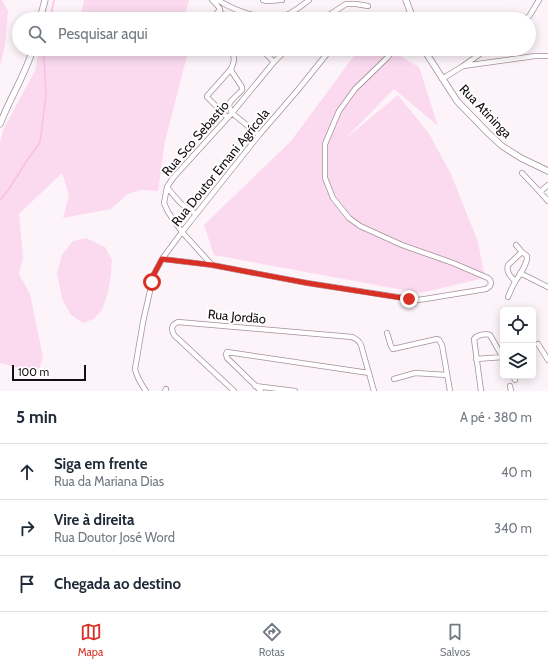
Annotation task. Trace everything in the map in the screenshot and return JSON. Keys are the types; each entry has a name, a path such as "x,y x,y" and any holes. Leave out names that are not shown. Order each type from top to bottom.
{"street":[{"path":"42,12 45,0"},
{"path":"212,0 219,7 219,11"},
{"path":"218,0 243,12"},
{"path":"263,0 282,0"},
{"path":"291,12 309,0"},
{"path":"406,0 410,12"},
{"path":"532,12 539,0"},
{"path":"333,12 348,2 368,6"},
{"path":"0,124 7,105 30,56"},
{"path":"227,117 207,97 231,69 235,60 234,56"},
{"path":"268,56 274,62"},
{"name":"Rua Sco Sebastio","path":"212,265 182,232 168,212 164,204 167,187 173,178 232,113 280,56"},
{"name":"Rua Doutor Ernani Agrícola","path":"146,391 136,375 135,369 152,282 154,274 162,259 259,135 325,56"},
{"path":"162,259 212,265 307,283 417,300 479,290 490,286 491,283 488,278 453,263 402,245 360,226 349,218 332,198 325,178 324,144 339,111 355,89 389,56"},
{"name":"Rua Atininga","path":"428,56 457,101 488,133 502,146 521,158 548,171"},
{"path":"442,79 477,56"},
{"path":"463,66 535,56 548,56"},
{"path":"231,69 242,87 242,90 229,104 229,106 232,113 259,135"},
{"path":"522,173 548,200"},
{"path":"540,192 548,185"},
{"path":"167,187 178,202 196,214"},
{"path":"508,297 528,257 516,245"},
{"path":"515,281 508,271 508,265 522,252"},
{"path":"520,273 548,287"},
{"name":"Rua Jordão","path":"234,391 174,335 172,331 174,324 178,322 352,337 359,341 361,345 374,391"},
{"path":"387,333 393,349 439,340 442,345 450,391"},
{"path":"481,391 474,339 487,334 490,335 500,352"},
{"path":"538,344 548,360"},
{"path":"261,391 227,358 226,353 229,352 369,373"},
{"path":"476,359 500,357"},
{"path":"394,379 415,373 447,375"},
{"path":"255,386 294,391"}],"shaded area":[{"path":"0,0 2,0 8,11 5,46 0,65"},
{"path":"84,0 189,0 186,12 81,12"},
{"path":"38,56 187,56 165,141 158,191 141,190 128,194 111,209 63,218 69,195 62,173 19,214 23,258 19,274 30,294 43,357 38,373 0,363 0,142 4,128 35,71"},
{"path":"354,56 400,56 419,67 438,126 394,89 345,139 398,95 428,132 451,174 478,242 485,278 420,293 214,255 204,225 291,141"},
{"path":"86,238 105,247 112,260 108,292 102,310 94,319 83,323 71,315 62,299 57,273 62,255 73,241"}],"waterway":[{"path":"51,12 54,0"},
{"path":"0,200 40,142 46,95 44,56"}],"route":[{"path":"152,282 154,274 162,259 212,265 307,283 409,299"}]}
